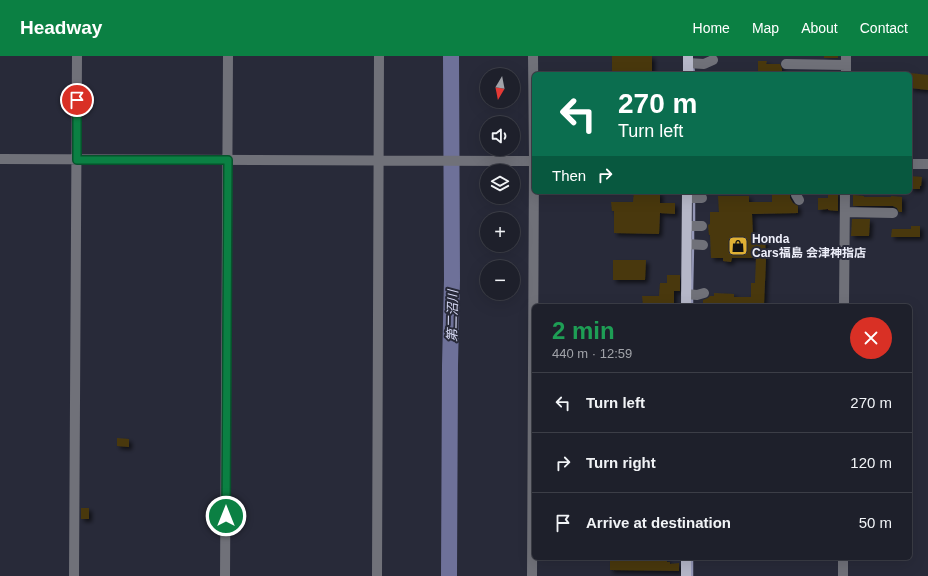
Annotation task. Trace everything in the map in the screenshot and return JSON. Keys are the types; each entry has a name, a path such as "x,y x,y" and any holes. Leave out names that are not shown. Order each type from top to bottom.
{"main road":[{"path":"688,60 688,72"},
{"path":"686,304 686,294 696,244 695,226 687,195"},
{"path":"686,560 686,576"}],"street":[{"path":"74,576 77,56"},
{"path":"226,576 228,56"},
{"path":"377,576 379,56"},
{"path":"533,56 533,72"},
{"path":"688,60 708,62"},
{"path":"786,64 807,69 846,65"},
{"path":"0,159 532,161"},
{"path":"912,164 928,164"},
{"path":"533,304 534,194"},
{"path":"844,304 845,194"},
{"path":"687,195 700,198"},
{"path":"845,212 893,213"},
{"path":"686,294 701,294"},
{"path":"532,560 532,576"},
{"path":"843,560 843,576"}],"building":[{"path":"612,56 652,56 652,72 612,72"},
{"path":"824,56 838,56 838,58 824,58"},
{"path":"758,61 767,61 766,64 780,64 782,69 782,72 758,72"},
{"path":"824,71 838,71 838,72"},
{"path":"912,73 928,75 928,90 912,88"},
{"path":"912,176 922,177 920,189 912,189"},
{"path":"634,194 660,194 660,203 675,203 675,214 660,213 659,234 614,233 614,211 612,211 611,202 633,202"},
{"path":"772,194 790,194 790,198 793,203 798,206 798,213 752,214 753,236 765,236 766,260 764,304 751,303 751,283 755,283 756,258 732,258 731,262 723,261 723,258 711,258 708,225 710,224 710,212 719,212 718,196 749,196 749,202 772,202"},
{"path":"828,194 838,194 838,211 828,209 818,210 818,198 828,198"},
{"path":"853,195 864,197 902,197 902,212 899,212 897,208 893,206 853,206"},
{"path":"852,219 870,219 869,236 851,236"},
{"path":"911,226 920,226 920,237 891,237 892,229 911,229"},
{"path":"613,260 646,260 645,280 613,280"},
{"path":"667,275 680,275 680,291 674,291 674,304 643,304 642,296 659,296 660,283 667,283"},
{"path":"714,293 734,294 734,297 751,297 751,304 703,304 703,300 710,296 714,296"},
{"path":"117,438 129,439 129,447 117,446"},
{"path":"81,508 89,508 89,519 81,519"},
{"path":"610,560 667,560 670,564 679,563 679,571 610,570"}],"waterway":[{"name":"第二沼川","path":"449,576 452,280 451,56"},
{"path":"693,66 694,72"},
{"path":"694,200 694,223"},
{"path":"693,228 693,241"},
{"path":"692,291 693,246"},
{"path":"692,296 692,304"},
{"path":"692,560 692,576"}],"place":[{"name":"Honda Cars福島 会津神指店","path":"738,246"}],"route":[{"path":"77,100 77,160 228,160 226,516"}]}
